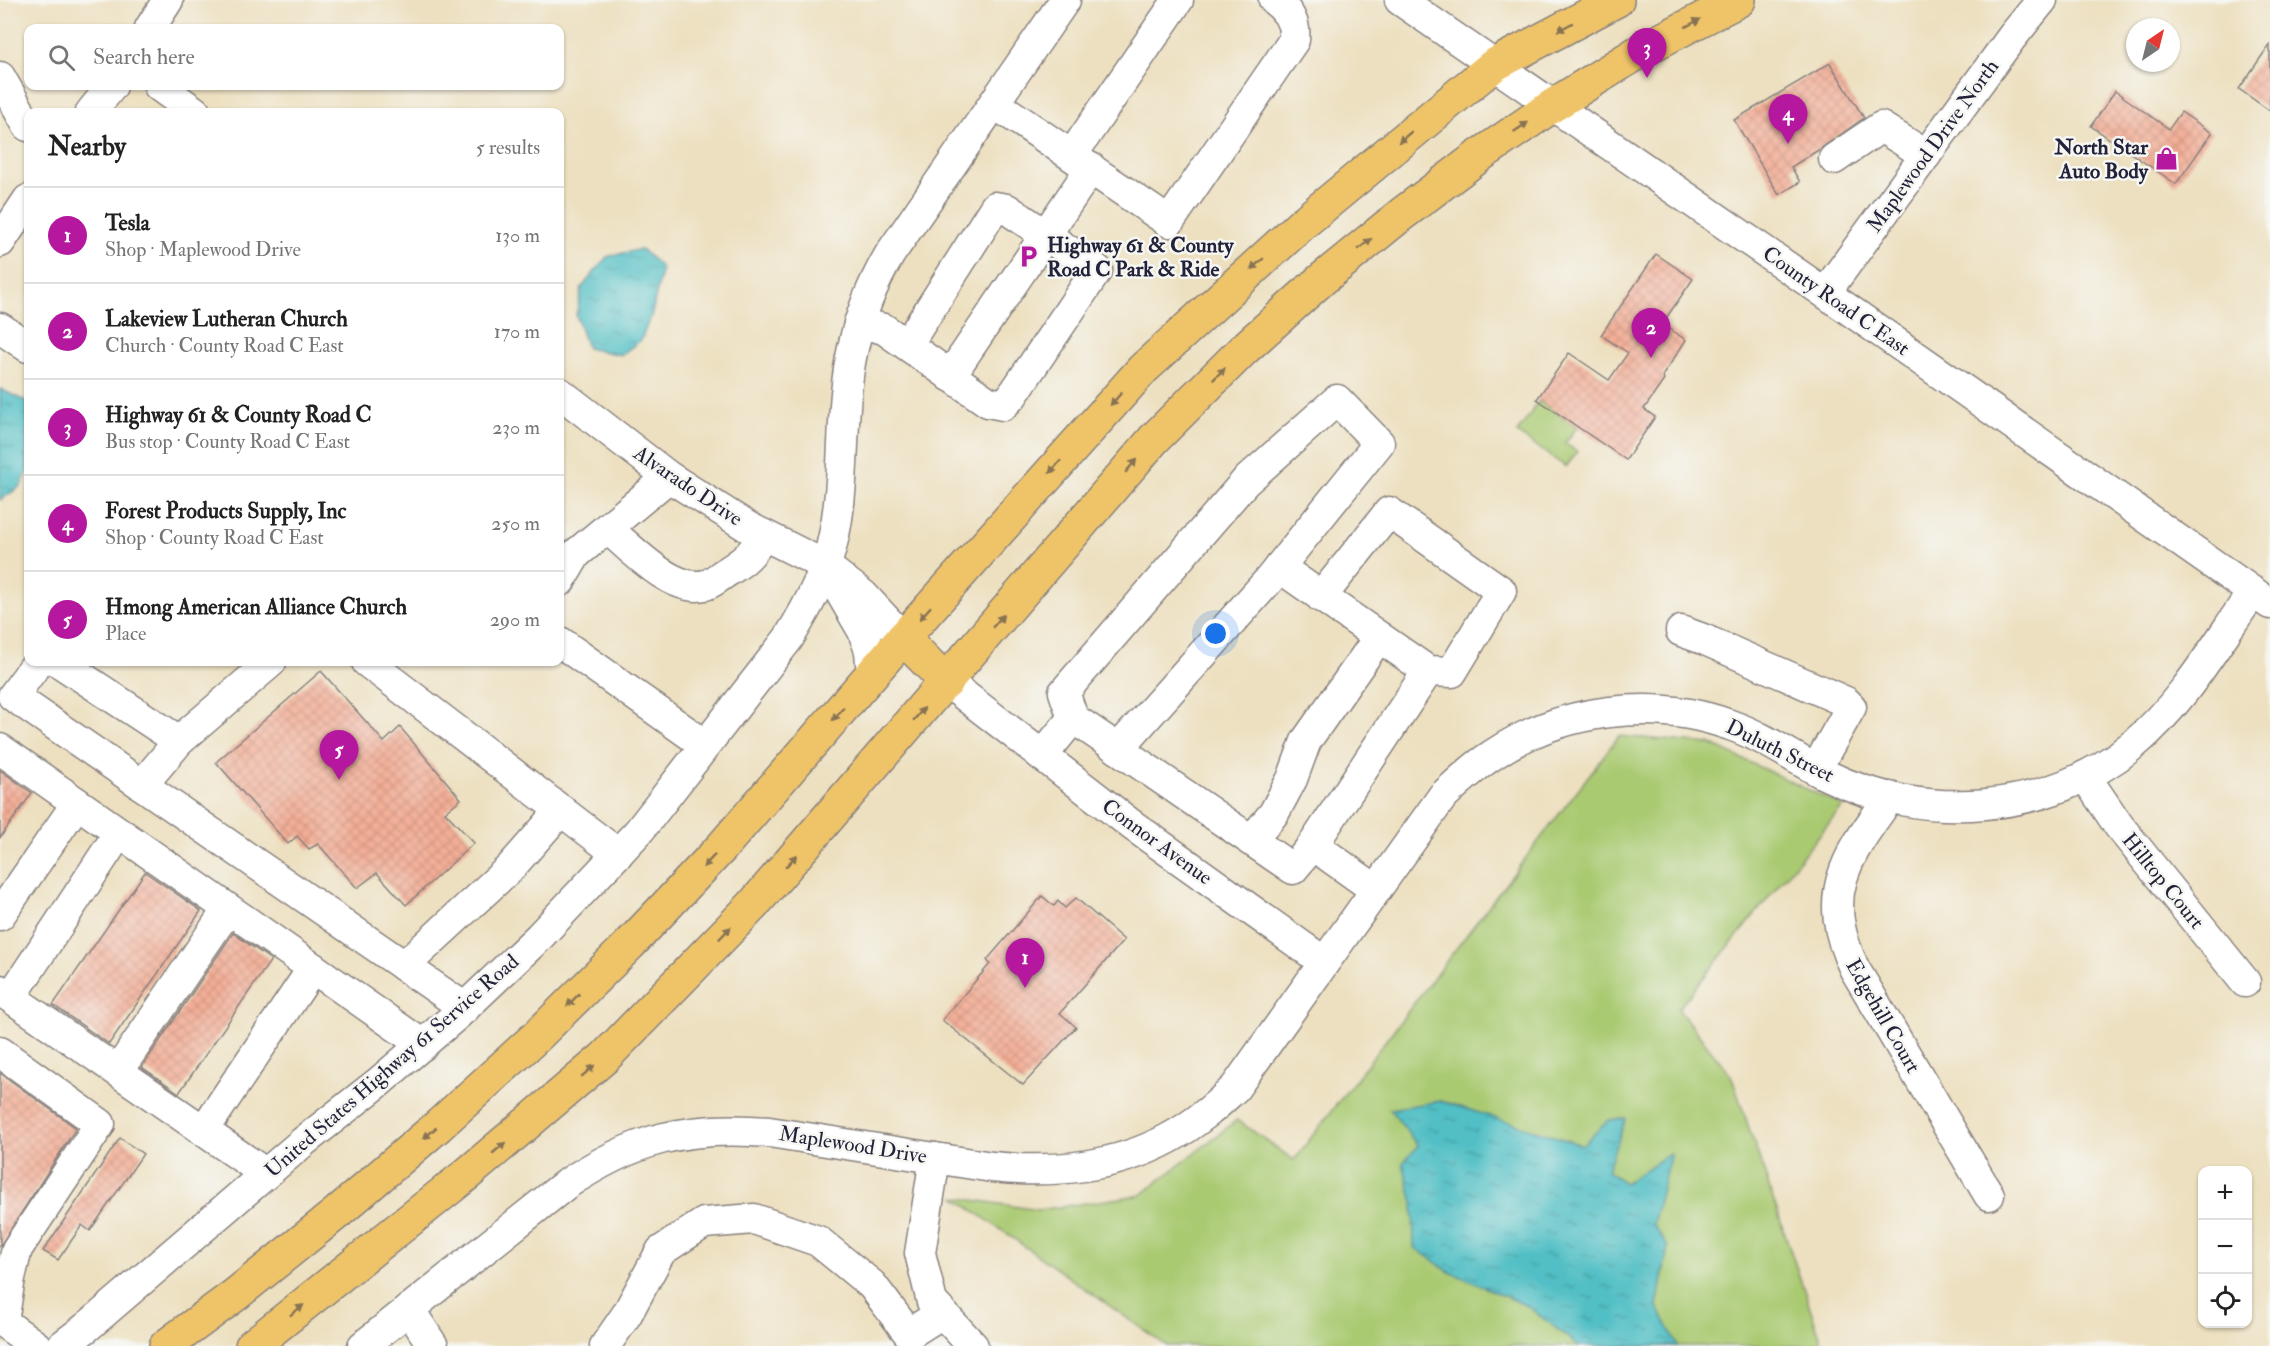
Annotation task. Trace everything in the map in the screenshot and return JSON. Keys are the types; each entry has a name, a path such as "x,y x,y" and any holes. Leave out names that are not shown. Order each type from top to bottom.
{"main road":[{"path":"166,1346 235,1295 338,1212 438,1126 536,1037 630,944 721,848 903,638 1143,369 1303,223 1494,65 1617,0"},
{"path":"252,1346 466,1175 604,1058 753,905 1154,439 1243,350 1321,280 1402,214 1479,156 1552,106 1642,50 1738,0"},
{"name":"Connor Avenue","path":"903,638 947,682"}],"street":[{"path":"153,24 168,0"},
{"name":"United States Highway 61 Service Road","path":"62,1346 423,1045 539,937 639,831 788,639 808,607 835,528 852,348 859,323 880,272 890,254 1065,0"},
{"path":"950,376 1047,236 1082,162 1179,0"},
{"path":"994,103 1169,222 1294,40 1296,28 1285,8 1274,0"},
{"name":"County Road C East","path":"1400,0 1826,293 2261,598"},
{"name":"Maplewood Drive North","path":"1826,293 2012,37 2042,0"},
{"path":"0,77 24,119"},
{"path":"95,108 108,90"},
{"path":"165,90 189,108"},
{"path":"1834,159 1881,127 1926,155"},
{"path":"0,243 24,206"},
{"path":"859,323 884,329 988,402 1003,405 1012,396 1097,270 1007,209 995,207 907,345"},
{"path":"0,328 24,344"},
{"name":"Alvarado Drive","path":"564,396 669,477 764,535 824,565 863,595 903,638"},
{"path":"1118,749 1279,567 1379,443 1338,400 1245,482 1064,692 1073,718 1251,841 1293,869 1313,845 1428,671"},
{"path":"564,565 568,549 607,528 669,477"},
{"path":"1279,567 1321,597 1428,671 1452,672 1501,591 1389,512 1321,597"},
{"path":"607,528 671,580 687,585 706,585 732,569 750,556 764,535"},
{"path":"824,565 863,630 870,651 872,674"},
{"name":"Duluth Street","path":"1324,962 1443,796 1465,775 1527,735 1562,722 1621,711 1658,711 1695,715 1728,724 1763,738 1815,769 1857,787 1890,797 1929,804 1974,806 2011,801 2047,792 2085,776 2133,745 2160,719 2261,598"},
{"path":"1681,631 1714,643 1846,702 1851,707 1815,769"},
{"path":"1251,841 1274,813 1292,778 1306,741 1379,637"},
{"path":"564,645 705,745"},
{"name":"Connor Avenue","path":"976,648 974,669 979,691 993,719"},
{"path":"35,666 13,696 465,1008"},
{"path":"65,666 179,741"},
{"path":"142,785 179,741 266,666"},
{"path":"372,666 618,854"},
{"name":"Connor Avenue","path":"947,682 1132,825 1324,962"},
{"path":"1042,756 1073,718"},
{"path":"0,749 423,1045"},
{"name":"Hilltop Court","path":"2085,776 2119,826 2245,982"},
{"name":"Edgehill Court","path":"1890,797 1854,849 1842,873 1838,915 1844,947 1854,968 1989,1195"},
{"path":"0,915 77,803"},
{"path":"404,966 512,867 561,810"},
{"path":"119,833 5,993 266,1174"},
{"path":"1313,845 1376,890"},
{"path":"118,1071 228,909"},
{"name":"Maplewood Drive","path":"363,1346 565,1185 596,1164 630,1148 665,1136 694,1131 732,1129 769,1132 1029,1171 1066,1170 1112,1161 1138,1152 1172,1136 1203,1116 1235,1088 1324,962"},
{"path":"204,1130 313,968"},
{"path":"0,1052 100,1124 17,1249 2,1321 36,1346"},
{"path":"936,1158 920,1253 932,1302 973,1346"},
{"path":"605,1346 627,1314 661,1251 704,1223 753,1219 818,1241 872,1285 909,1334 942,1313"},
{"path":"409,1309 433,1346"}],"green space":[{"path":"1539,401 1577,427 1565,443 1577,452 1566,467 1517,433"},
{"path":"1619,736 1710,744 1843,806 1678,1009 1731,1075 1823,1346 1167,1346 954,1197 1038,1210 1141,1195 1237,1120 1294,1160"}],"water":[{"path":"641,249 662,268 652,313 641,340 621,355 587,348 576,315 582,287 607,257"},
{"path":"0,389 24,400 24,480 21,486 0,500"},
{"path":"1441,1101 1582,1145 1609,1120 1626,1118 1607,1171 1625,1183 1671,1153 1653,1224 1668,1247 1657,1306 1678,1346 1579,1346 1527,1306 1448,1271 1414,1247 1413,1203 1403,1163 1418,1146 1390,1109"}],"building":[{"path":"2270,44 2270,111 2239,89"},
{"path":"1830,63 1864,118 1791,167 1800,182 1779,195 1734,120"},
{"name":"North Star Auto Body","path":"2115,91 2169,129 2181,112 2212,133 2176,184 2091,126"},
{"path":"1656,254 1693,279 1662,324 1686,340 1663,375 1664,380 1644,409 1655,417 1626,460 1537,399 1569,353 1609,380 1628,353 1601,335"},
{"path":"321,671 384,742 400,727 461,799 445,812 474,843 406,905 377,873 357,888 318,844 309,849 297,836 288,844 216,762"},
{"path":"0,770 32,793 0,838"},
{"path":"145,872 201,911 109,1044 53,1005"},
{"path":"1042,896 1054,906 1058,901 1065,908 1076,898 1124,940 1060,1013 1076,1027 1023,1085 942,1020 990,964 987,960"},
{"path":"233,933 271,960 179,1093 142,1067"},
{"path":"0,1073 76,1128 0,1246"},
{"path":"120,1138 143,1154 90,1231 82,1225 58,1260 43,1251"}],"place":[{"name":"Highway 61 & County Road C","path":"1647,78"},
{"name":"Forest Products Supply, Inc","path":"1788,144"},
{"name":"North Star Auto Body","path":"2166,159"},
{"name":"Highway 61 & County Road C Park & Ride","path":"1029,257"},
{"name":"Lakeview Lutheran Church","path":"1651,358"},
{"name":"Hmong American Alliance Church","path":"339,780"},
{"name":"Tesla","path":"1025,988"}]}
